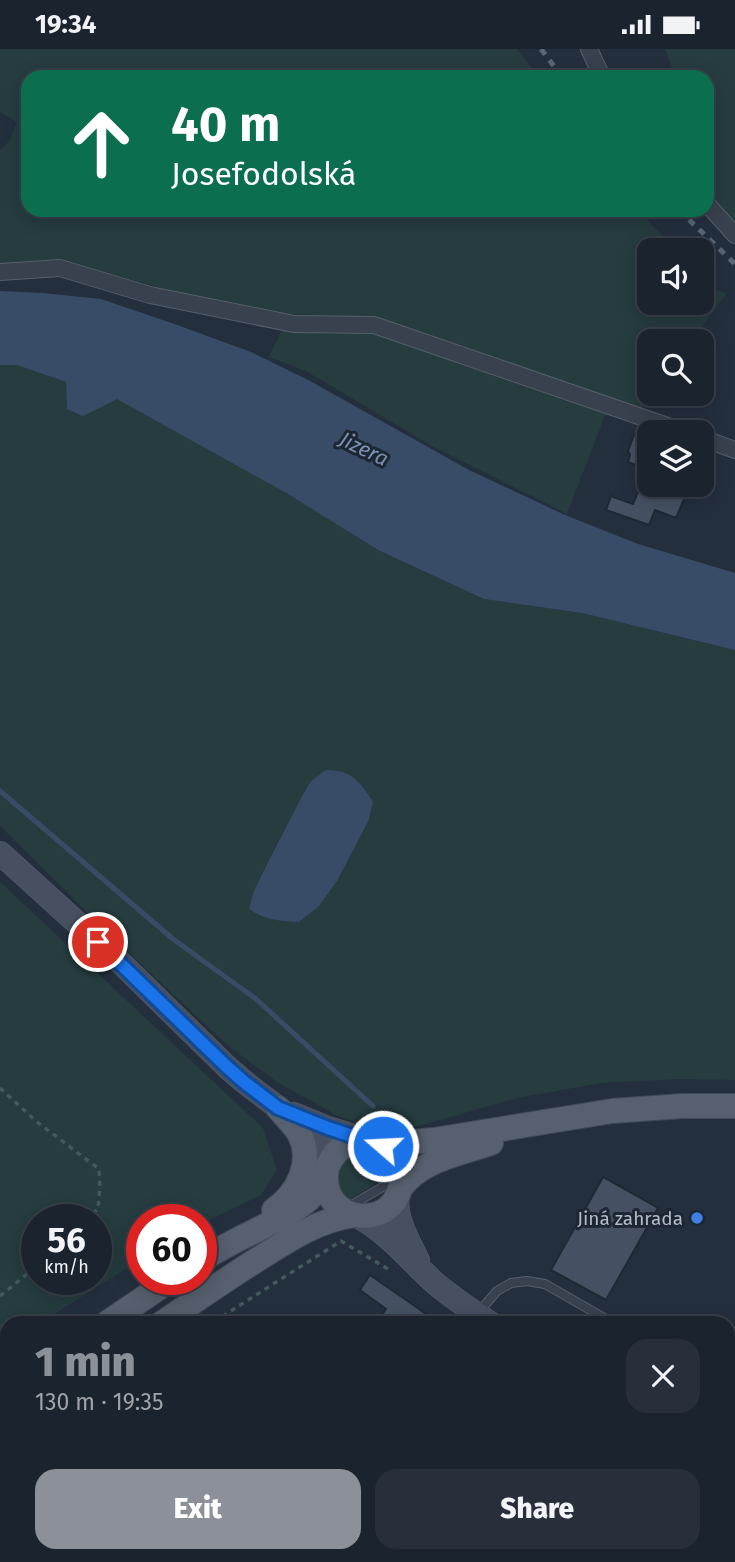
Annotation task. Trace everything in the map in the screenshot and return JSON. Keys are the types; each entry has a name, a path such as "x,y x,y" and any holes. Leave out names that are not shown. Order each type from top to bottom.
{"main road":[{"path":"0,853 118,960 226,1066 302,1128 322,1151 328,1168 326,1181 332,1199 351,1214 378,1229 443,1290 479,1316"},
{"path":"217,1251 302,1205 318,1188 334,1155 345,1146 358,1141 434,1140 612,1111 682,1106 735,1106"},
{"path":"278,1108 373,1142 387,1149 395,1157 400,1168 398,1216 424,1272"},
{"path":"217,1249 280,1206 299,1182 304,1166 301,1139 278,1108"},
{"path":"173,1316 271,1251 316,1225 351,1214 365,1217 381,1212 390,1206 400,1186 431,1164 555,1121"},
{"path":"117,1316 148,1295"}],"street":[{"path":"589,49 599,70"},
{"path":"714,212 735,235"},
{"path":"0,272 60,268 150,295 294,324 374,325 650,420"},
{"path":"714,441 733,446"}],"lane":[{"path":"484,1316 497,1290 511,1283 527,1281 544,1284 601,1316"}],"path":[{"path":"0,1088 37,1122 99,1169 98,1204"},
{"path":"224,1316 341,1241 388,1269 424,1272"},
{"path":"0,1296 21,1279"}],"green space":[{"path":"0,49 517,49 534,70 21,70 21,217 646,217 665,238 637,238 637,315 710,315 700,329 637,329 637,406 644,406 641,410 611,400 567,514 432,446 306,371 269,357 288,317 216,303 60,260 0,266 0,150 9,141 17,122 0,112"},
{"path":"665,49 735,49 735,230 714,207 714,70 672,70"},
{"path":"714,287 726,294 714,310"},
{"path":"0,365 17,365 66,382 67,409 117,398 289,494 378,550 484,599 582,613 735,650 735,1080 679,1079 601,1083 517,1098 412,1128 381,1129 338,1116 277,1082 227,1045 0,826","holes":["301,798 368,823 337,881 319,906 249,909 266,866"]},
{"path":"0,882 263,1128 277,1170 261,1195 217,1216 217,1204 126,1204 126,1269 112,1278 112,1204 21,1204 21,1295 85,1295 51,1316 0,1316"},
{"path":"355,1153 377,1157 389,1175 347,1201 341,1196 335,1175 342,1161"}],"water":[{"name":"Jizera","path":"0,291 101,299 251,352 310,381 469,470 565,515 638,544 735,573 735,650 582,613 484,599 378,550 288,494 117,399 83,416 67,409 66,382 17,365 0,365"},
{"path":"326,770 349,775 364,789 373,802 368,822 337,881 319,906 299,922 261,916 249,909 254,891 311,781"}],"building":[{"path":"634,435 637,436 637,465 628,462 628,451"},
{"path":"637,494 637,497 685,497 676,518 655,510 649,525 606,510 611,496 633,504"},
{"path":"603,1177 658,1208 606,1300 551,1270"},
{"path":"370,1275 429,1316 381,1316 386,1309 360,1290"}],"waterway":[{"path":"0,791 173,939 256,999 373,1106"}],"railway":[{"path":"541,49 557,70"},
{"path":"686,217 735,264"}],"place":[{"name":"Jiná zahrada","path":"697,1218"}],"route":[{"path":"98,942 226,1066 278,1108 383,1146"}]}
